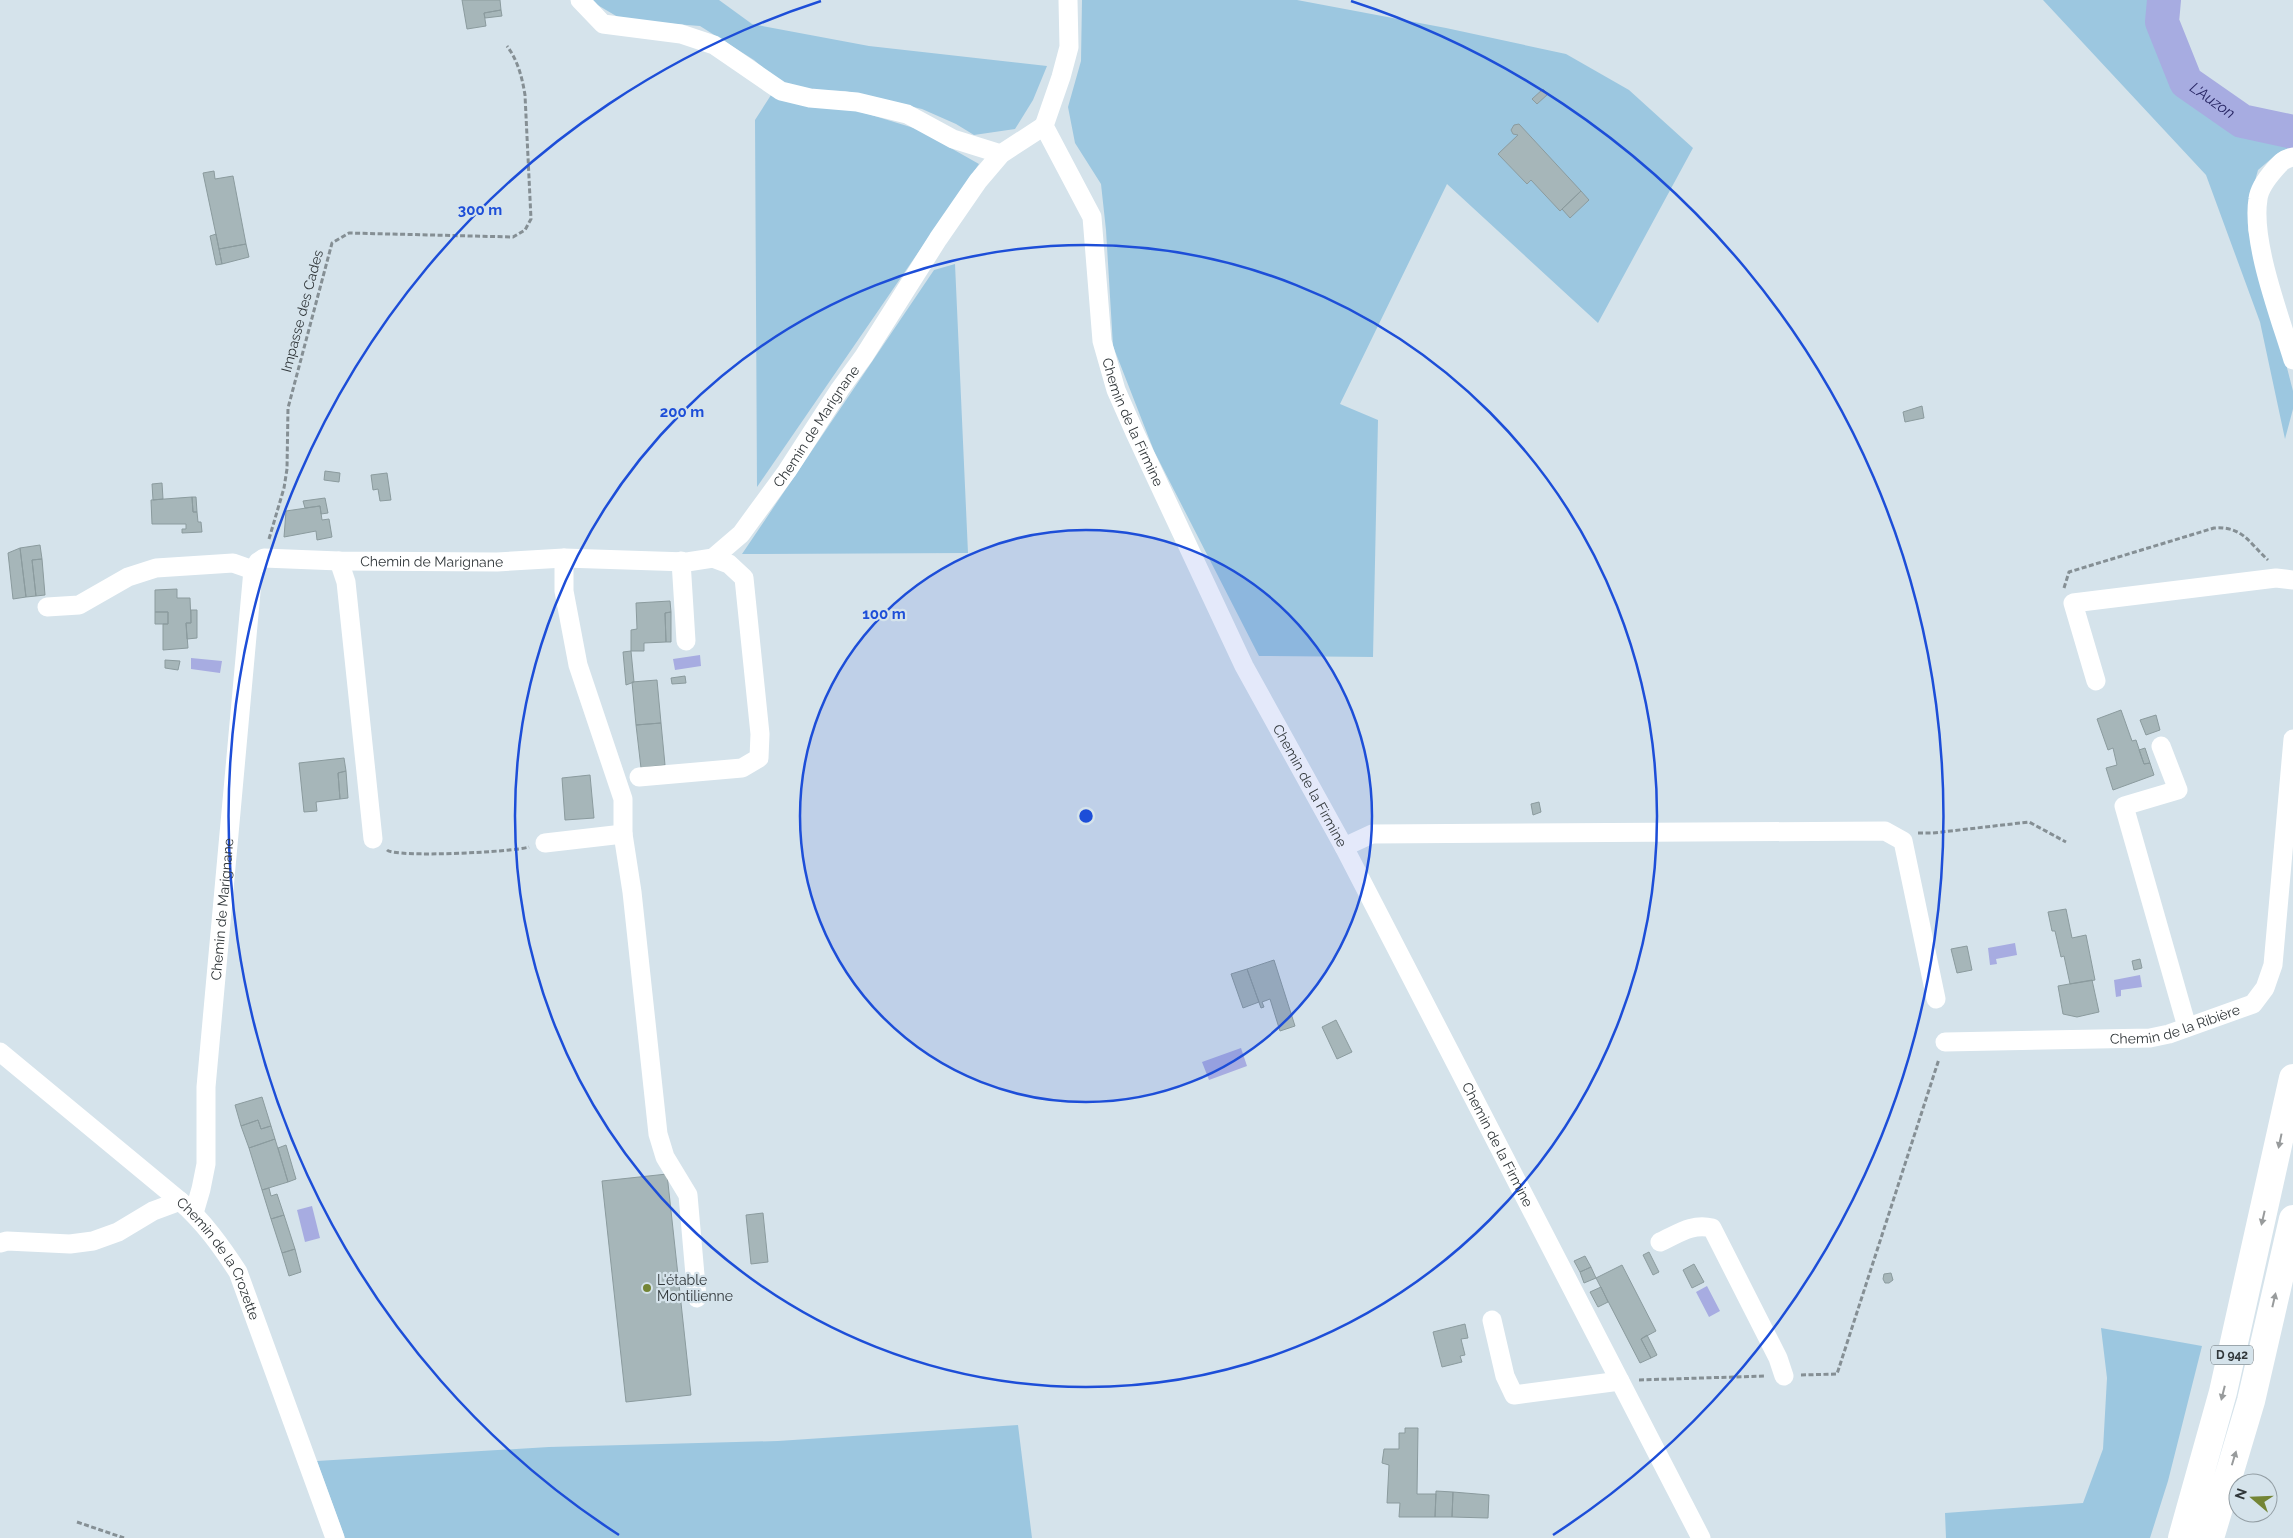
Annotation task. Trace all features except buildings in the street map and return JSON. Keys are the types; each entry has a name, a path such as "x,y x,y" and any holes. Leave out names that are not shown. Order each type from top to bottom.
{"highway":[{"name":"D 942","path":"2182,1538 2223,1392 2293,1078"},
{"name":"D 942","path":"2210,1538 2251,1402 2293,1220"}],"street":[{"path":"580,0 603,24 681,34 714,45 781,91 810,98 857,102 907,114 953,139 1001,154"},
{"path":"1044,126 1061,77 1069,46 1068,0"},
{"name":"Chemin de Marignane","path":"187,1207 201,1189 206,1164 206,1087 259,564 339,561 497,562 564,558 681,561 713,558 741,534 787,471 840,389 864,356 938,239 978,181 1001,154 1044,126"},
{"name":"Chemin de la Firmine","path":"1044,126 1092,217 1102,341 1116,390 1244,666 1344,847 1701,1538"},
{"path":"2293,157 2284,159 2266,182 2258,197 2256,224 2270,283 2293,360"},
{"path":"564,558 564,590 578,665 622,799 623,834 632,892 658,1134 665,1157 688,1195 697,1298"},
{"path":"639,777 742,768 759,758 760,734 744,578 729,564 713,558"},
{"path":"339,561 346,582 373,839"},
{"path":"681,561 686,641"},
{"path":"47,607 79,605 128,577 156,568 233,563 259,564"},
{"path":"2096,681 2073,603 2276,578 2291,580"},
{"name":"Chemin de la Ribière","path":"1944,1042 2150,1038 2254,1004 2265,988 2273,965 2293,739"},
{"path":"2161,746 2178,790 2124,806 2187,1027"},
{"path":"1344,847 1372,834 1885,831 1903,841 1936,999"},
{"path":"545,843 623,834"},
{"name":"Chemin de la Crozette","path":"0,1052 187,1207 220,1243 238,1272 335,1538"},
{"path":"0,1244 7,1241 70,1244 93,1240 118,1232 153,1211 187,1207"},
{"path":"1660,1242 1692,1227 1703,1226 1712,1228 1778,1358 1784,1376"},
{"path":"1492,1320 1505,1376 1514,1395 1620,1381"}],"path":[{"name":"Impasse des Cades","path":"259,564 284,488 287,469 288,408 332,243 349,233 513,238 525,230 531,219 525,95 522,76 515,57 508,46"},
{"path":"2073,603 2063,586 2069,572 2214,528 2228,527 2245,535 2291,580"},
{"path":"1885,831 1933,833 2029,822 2066,842"},
{"path":"373,839 390,853 411,855 525,848 545,843"},
{"path":"1620,1381 1836,1374 1944,1042"},
{"path":"77,1522 124,1538"}],"shaded area":[{"path":"589,0 719,0 752,24 869,46 1047,66 1033,100 1015,129 974,135 956,124 922,109 845,91 809,90 782,84 754,60 700,26 623,20"},
{"path":"1082,0 1297,0 1446,28 1566,54 1629,90 1693,148 1598,323 1447,184 1340,404 1378,420 1373,657 1259,656 1154,451 1113,346 1106,230 1101,184 1075,143 1068,107 1081,61"},
{"path":"2043,0 2157,0 2155,25 2180,87 2207,115 2252,134 2293,143 2293,146 2278,153 2258,170 2251,195 2248,230 2267,291 2293,391 2293,409 2285,439 2260,322 2206,175"},
{"path":"771,95 855,110 917,129 979,164 757,487 755,120"},
{"path":"955,264 968,553 742,554 934,270"},
{"path":"700,655 701,666 675,670 673,659"},
{"path":"191,658 222,661 220,673 191,669"},
{"path":"2015,943 2017,955 1996,959 1997,964 1990,965 1988,948"},
{"path":"2140,975 2142,987 2121,990 2121,996 2116,997 2114,980"},
{"path":"1241,1048 1247,1066 1209,1080 1202,1062"},
{"path":"312,1206 320,1238 305,1242 297,1210"},
{"path":"1707,1286 1720,1311 1709,1317 1696,1292"},
{"path":"2101,1328 2202,1346 2168,1481 2150,1538 1946,1538 1945,1513 2083,1503 2103,1449 2107,1378"},
{"path":"1018,1425 1032,1538 345,1538 317,1461 549,1447 778,1441"}],"waterway":[{"name":"L'Auzon","path":"2164,0 2162,22 2186,82 2242,121 2293,132"}],"place":[{"name":"L'étable Montilienne","path":"647,1288"}]}
